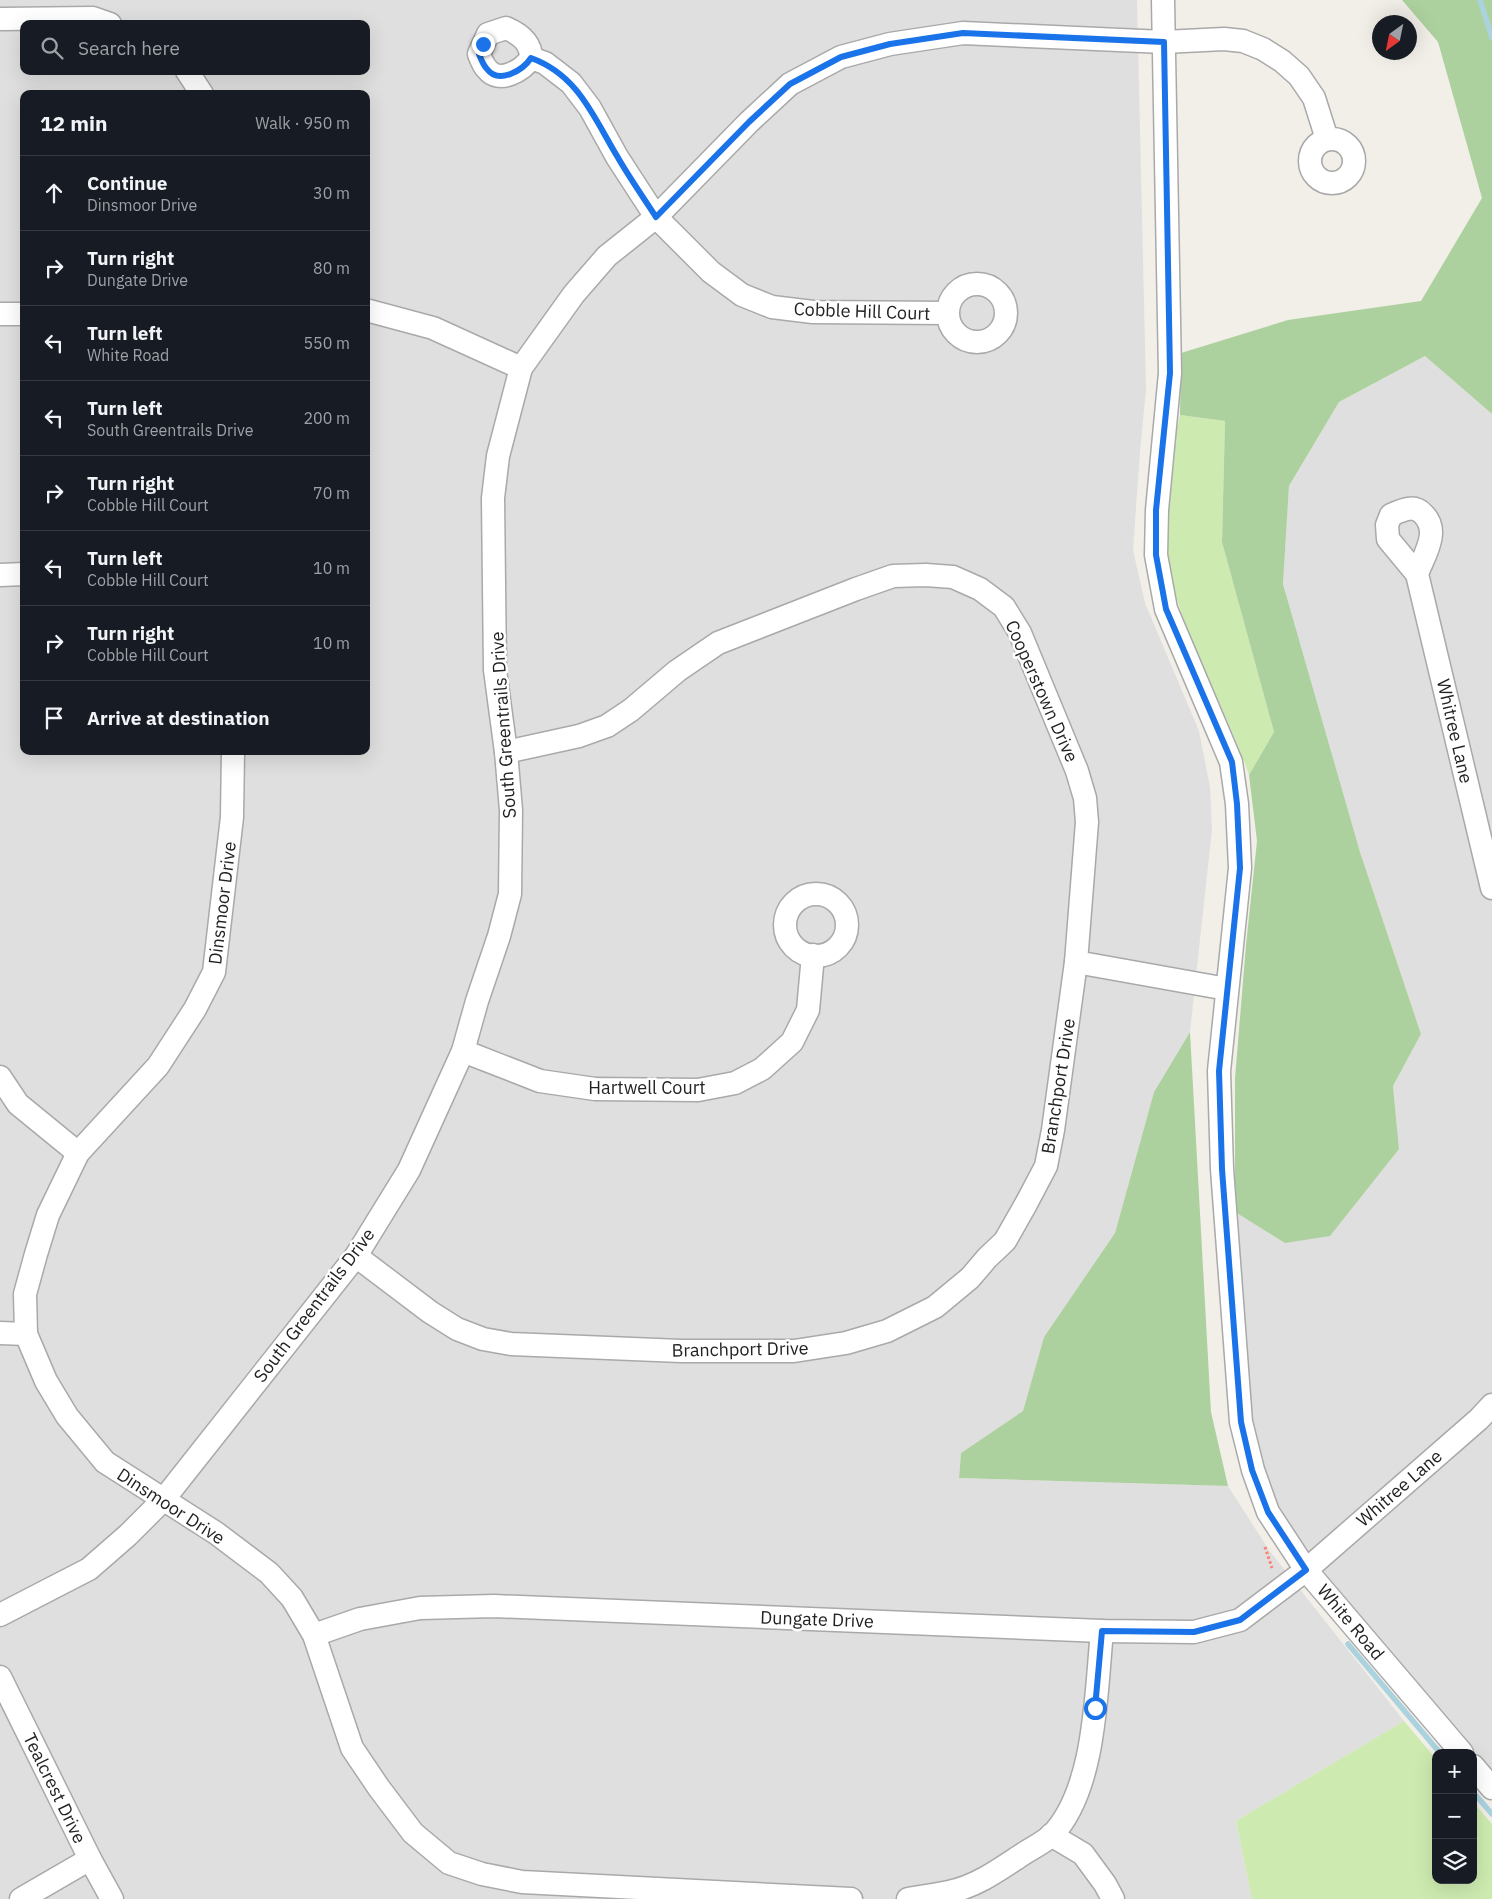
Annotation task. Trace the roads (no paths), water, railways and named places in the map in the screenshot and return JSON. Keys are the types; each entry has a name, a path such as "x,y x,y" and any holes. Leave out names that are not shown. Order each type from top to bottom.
{"street":[{"name":"White Road","path":"1163,0 1170,373 1156,510 1156,555 1166,609 1232,762 1237,804 1240,868 1219,1071 1222,1169 1241,1422 1252,1470 1268,1512 1306,1570 1459,1749"},
{"path":"0,19 93,18 99,20"},
{"name":"South Greentrails Drive","path":"0,1614 89,1569 128,1535 164,1499 356,1256 409,1170 463,1051 477,1000 499,936 510,894 511,810 506,752 495,670 493,498 498,456 521,368 574,294 607,256 656,217 749,122 790,84 841,57 890,44 963,33 1164,42 1224,39 1243,41 1263,49 1282,61 1299,76 1314,98 1327,139"},
{"name":"Cobble Hill Court","path":"531,58 545,63 571,83 590,108 617,157 656,217 711,272 742,295 772,307 813,312 947,313"},
{"path":"189,75 199,90"},
{"path":"370,311 432,328 521,368"},
{"path":"0,314 20,314"},
{"path":"0,574 20,574"},
{"name":"Whitree Lane","path":"1417,574 1485,825 1492,888"},
{"name":"Cooperstown Drive","path":"506,752 579,736 607,726 631,710 677,672 718,643 856,588 893,576 926,575 953,577 980,589 1004,607 1020,633 1077,771 1084,798 1087,822 1076,962"},
{"name":"Dinsmoor Drive","path":"233,755 232,817 214,972 194,1010 158,1066 78,1154 48,1214 36,1254 25,1294 26,1334 46,1381 67,1416 105,1462 216,1533 269,1573 292,1598 314,1635 352,1748 413,1833 449,1863 482,1874 522,1882 852,1899"},
{"name":"Hartwell Court","path":"463,1051 540,1081 595,1089 698,1090 735,1083 762,1069 792,1042 808,1010 813,955"},
{"path":"1076,962 1227,989"},
{"name":"Branchport Drive","path":"356,1256 430,1312 457,1329 483,1339 510,1344 681,1351 794,1351 846,1343 887,1331 935,1307 970,1278 1005,1241 1046,1166 1054,1130 1076,962"},
{"path":"0,1077 18,1104 78,1154"},
{"path":"0,1333 26,1334"},
{"name":"Whitree Lane","path":"1306,1570 1479,1419 1492,1405"},
{"name":"Dungate Drive","path":"314,1635 360,1619 420,1608 494,1606 1102,1631 1194,1632 1240,1620 1306,1570"},
{"path":"908,1899 951,1892 976,1883 998,1871 1051,1835 1066,1814 1073,1800 1088,1758 1102,1631"},
{"name":"Tealcrest Drive","path":"0,1677 90,1859 112,1899"},
{"path":"1477,1771 1492,1788"},
{"path":"1051,1835 1083,1854 1105,1884 1113,1899"},
{"path":"21,1899 90,1859"}],"waterway":[{"path":"1480,0 1492,38"},
{"path":"1348,1644 1437,1749"},
{"path":"1475,1794 1492,1814"}]}
